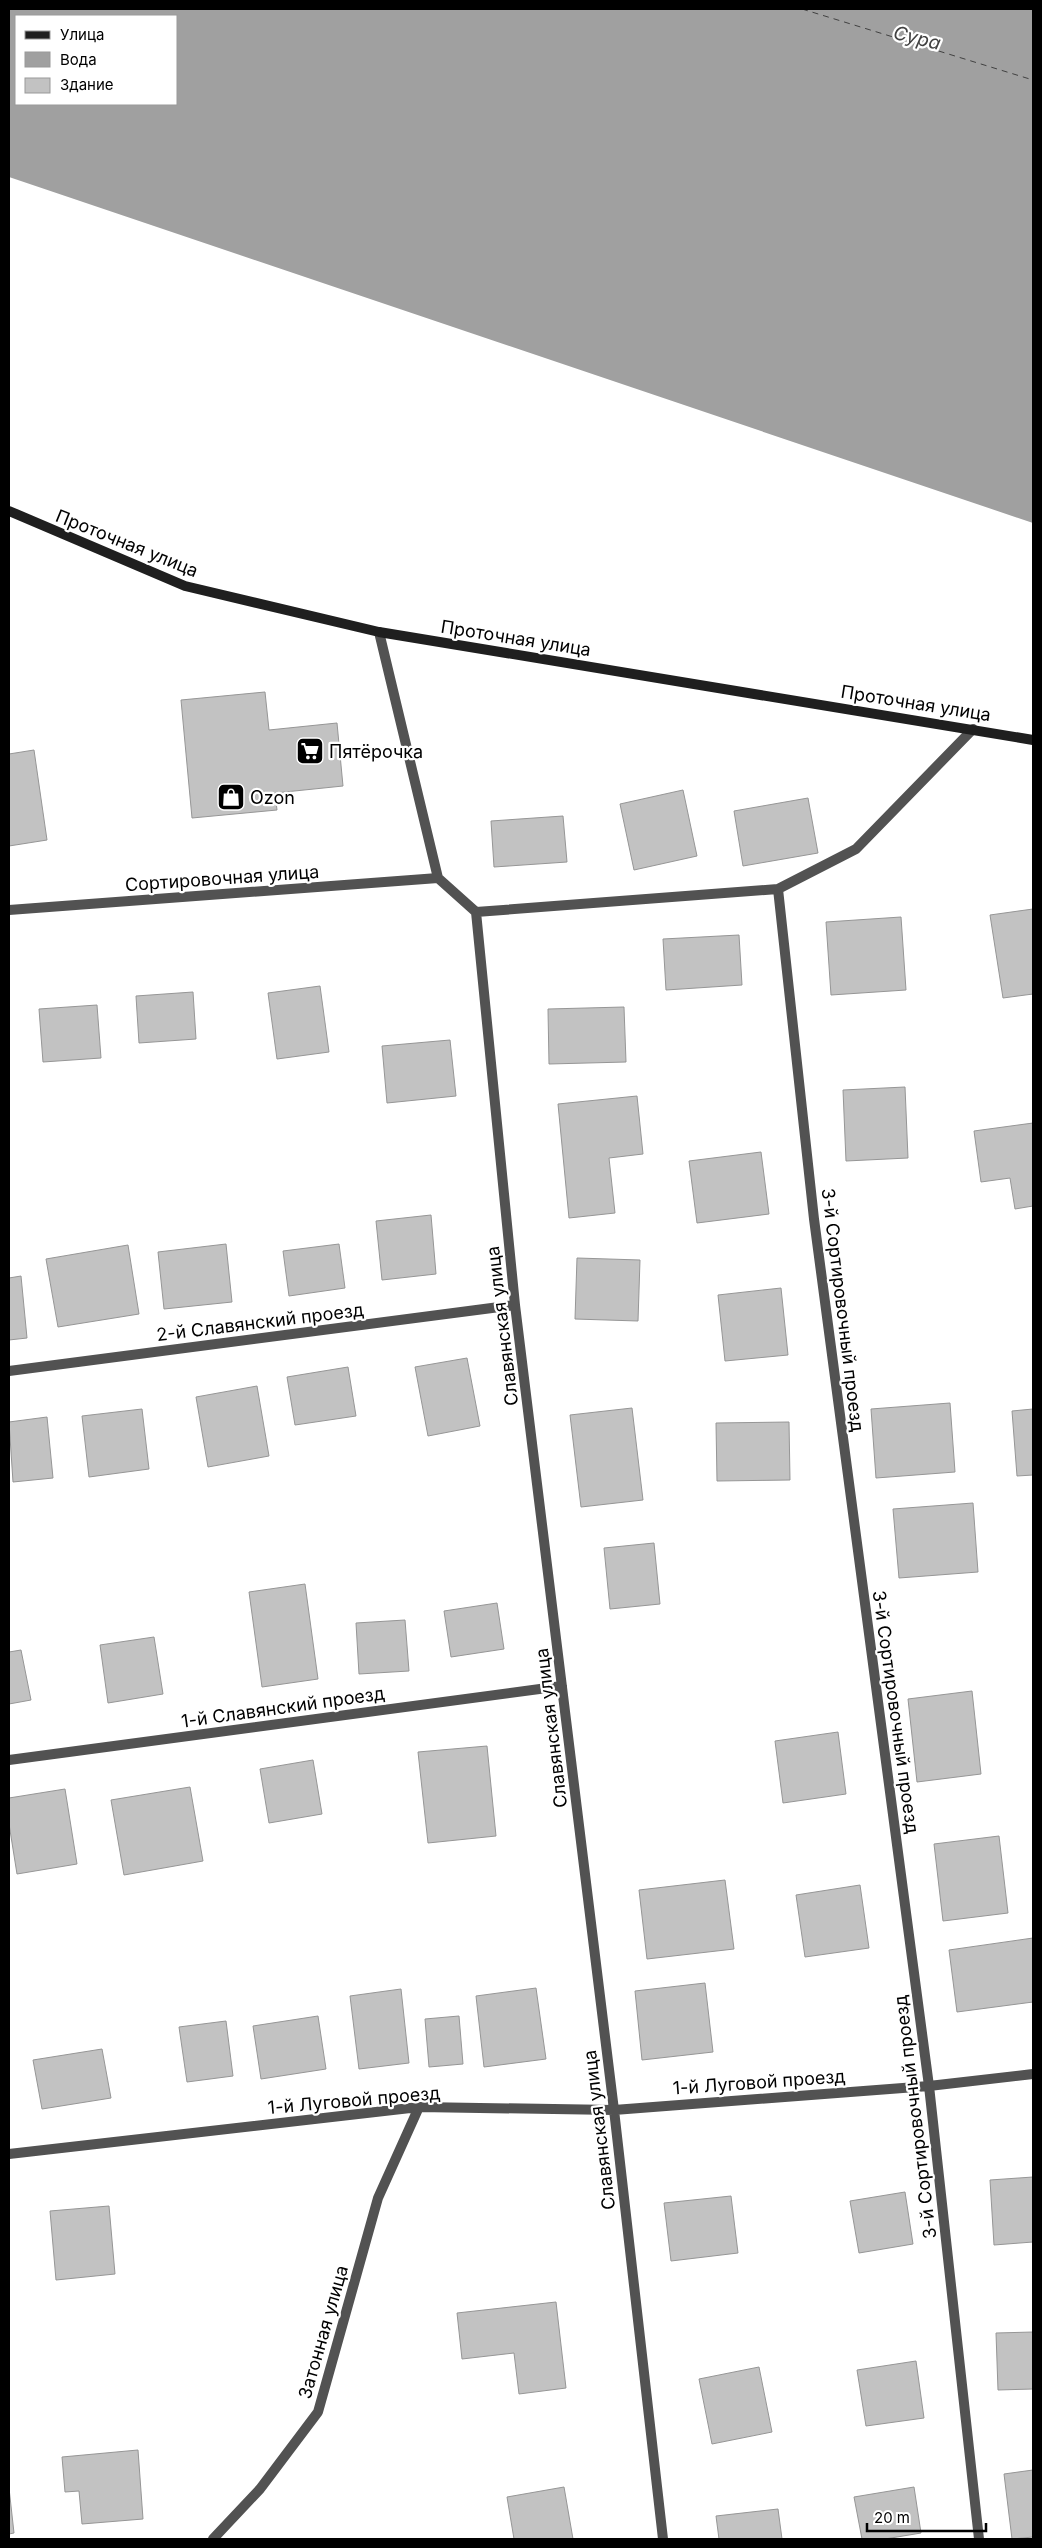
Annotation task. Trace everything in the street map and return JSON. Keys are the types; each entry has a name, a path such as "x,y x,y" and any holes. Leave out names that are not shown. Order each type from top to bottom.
{"main road":[{"name":"Проточная улица","path":"9,511 185,586 379,632 1033,740"}],"street":[{"path":"379,632 438,878 476,912 778,889 856,849 973,729"},
{"name":"Сортировочная улица","path":"9,910 438,878"},
{"name":"3-й Сортировочный проезд","path":"778,889 814,1219 929,2086 979,2539"},
{"name":"Славянская улица","path":"476,912 515,1306 614,2110 663,2539"},
{"name":"2-й Славянский проезд","path":"9,1371 515,1306"},
{"name":"1-й Славянский проезд","path":"9,1760 562,1686"},
{"name":"1-й Луговой проезд","path":"9,2154 418,2107 614,2110 929,2086 1033,2074"},
{"name":"Затонная улица","path":"213,2539 260,2489 318,2412 378,2198 418,2107"}],"water":[{"name":"Сура","path":"9,9 1033,9 1033,523 9,177"}],"building":[{"path":"265,692 269,730 337,723 343,786 275,793 277,810 192,818 181,700"},
{"path":"34,750 47,840 9,846 9,754"},
{"path":"683,790 697,856 634,870 620,804"},
{"path":"808,798 818,853 743,866 734,811"},
{"path":"563,816 567,862 494,867 491,821"},
{"path":"1033,909 1033,994 1003,998 990,915"},
{"path":"901,917 906,990 831,995 826,922"},
{"path":"739,935 742,985 666,990 663,939"},
{"path":"320,986 329,1052 277,1059 268,993"},
{"path":"193,992 196,1039 139,1043 136,996"},
{"path":"97,1005 101,1058 43,1062 39,1009"},
{"path":"624,1007 626,1062 549,1064 548,1009"},
{"path":"450,1040 456,1096 387,1103 382,1046"},
{"path":"905,1087 908,1158 846,1161 843,1090"},
{"path":"637,1096 643,1154 609,1158 615,1213 569,1218 558,1104"},
{"path":"1033,1123 1033,1206 1015,1209 1010,1178 981,1182 974,1131"},
{"path":"761,1152 769,1214 697,1223 689,1161"},
{"path":"431,1215 436,1274 382,1280 376,1221"},
{"path":"226,1244 232,1302 164,1309 158,1252"},
{"path":"339,1244 345,1288 289,1296 283,1251"},
{"path":"128,1245 139,1314 58,1327 46,1259"},
{"path":"577,1258 640,1260 638,1321 575,1319"},
{"path":"21,1276 27,1338 9,1340 9,1278"},
{"path":"781,1288 788,1355 725,1361 718,1295"},
{"path":"467,1358 480,1426 428,1436 415,1367"},
{"path":"348,1367 356,1416 295,1425 287,1377"},
{"path":"257,1386 269,1456 208,1467 196,1397"},
{"path":"950,1403 955,1472 876,1478 871,1409"},
{"path":"632,1408 643,1500 581,1507 570,1415"},
{"path":"142,1409 149,1469 89,1477 82,1416"},
{"path":"1033,1409 1033,1475 1017,1476 1012,1411"},
{"path":"47,1417 53,1478 13,1482 9,1422"},
{"path":"789,1422 790,1480 717,1481 716,1423"},
{"path":"973,1503 978,1572 899,1578 893,1509"},
{"path":"654,1543 660,1604 610,1609 604,1548"},
{"path":"305,1584 318,1679 262,1687 249,1592"},
{"path":"497,1603 504,1649 451,1657 444,1611"},
{"path":"405,1620 409,1671 359,1674 356,1623"},
{"path":"154,1637 163,1694 108,1703 100,1645"},
{"path":"21,1650 31,1700 9,1704 9,1652"},
{"path":"972,1691 981,1774 917,1782 908,1699"},
{"path":"838,1732 846,1794 783,1803 775,1741"},
{"path":"487,1746 496,1836 428,1843 418,1752"},
{"path":"313,1760 322,1814 269,1823 260,1769"},
{"path":"190,1787 203,1861 124,1875 111,1800"},
{"path":"65,1789 77,1864 17,1874 9,1824 9,1798"},
{"path":"999,1836 1008,1913 943,1921 934,1844"},
{"path":"725,1880 734,1949 647,1959 639,1890"},
{"path":"860,1885 869,1948 805,1957 796,1895"},
{"path":"1033,1938 1033,2002 957,2012 949,1950"},
{"path":"705,1983 713,2052 642,2060 635,1991"},
{"path":"536,1988 546,2059 484,2067 476,1996"},
{"path":"401,1989 409,2063 359,2069 350,1996"},
{"path":"318,2016 326,2069 261,2079 253,2026"},
{"path":"459,2016 463,2064 429,2067 425,2019"},
{"path":"226,2021 233,2076 187,2082 179,2027"},
{"path":"102,2049 111,2098 42,2109 33,2060"},
{"path":"1033,2177 1033,2242 994,2245 990,2180"},
{"path":"905,2192 913,2244 859,2253 850,2201"},
{"path":"731,2196 738,2253 671,2261 664,2203"},
{"path":"109,2206 115,2274 56,2280 50,2211"},
{"path":"556,2302 566,2388 519,2394 514,2353 462,2359 457,2313"},
{"path":"1033,2332 1033,2389 998,2390 996,2333"},
{"path":"916,2361 924,2418 866,2426 857,2370"},
{"path":"759,2367 772,2432 712,2444 699,2379"},
{"path":"138,2450 143,2519 82,2524 79,2491 65,2492 62,2457"},
{"path":"1033,2470 1033,2537 1012,2539 1004,2474"},
{"path":"564,2487 573,2539 514,2539 507,2497"},
{"path":"914,2487 921,2533 885,2539 862,2539 854,2497"},
{"path":"9,2488 14,2533 9,2534"},
{"path":"778,2509 782,2539 719,2539 716,2516"}],"ferry route":[{"path":"802,9 1033,80"}],"place":[{"name":"Пятёрочка","path":"310,751"},
{"name":"Ozon","path":"231,797"}]}
